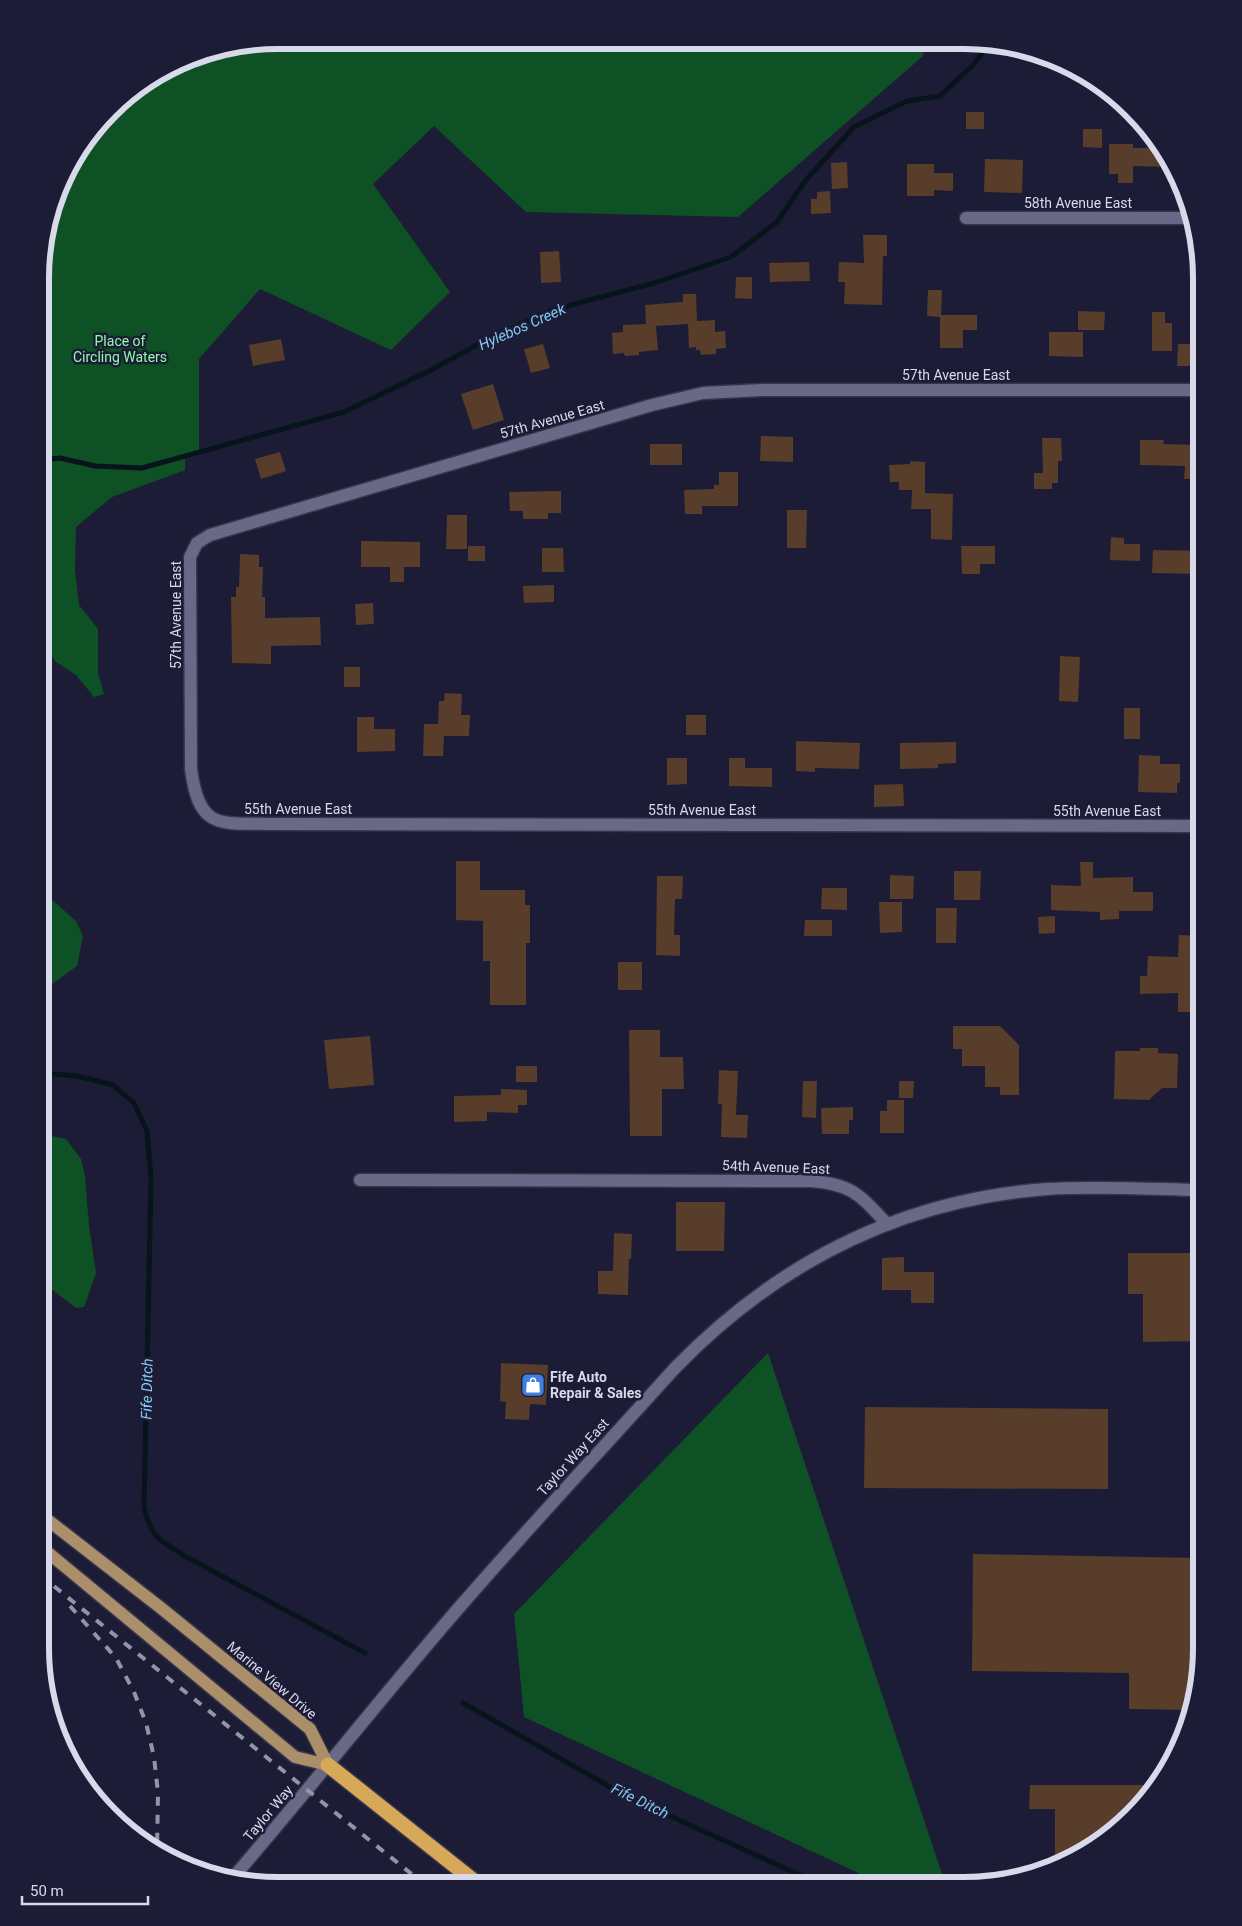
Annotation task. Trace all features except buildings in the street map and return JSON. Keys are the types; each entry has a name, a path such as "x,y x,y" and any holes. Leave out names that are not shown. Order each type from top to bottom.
{"highway":[{"path":"328,1765 469,1877"}],"main road":[{"name":"Marine View Drive","path":"49,1521 161,1608 310,1729 328,1765"},
{"path":"49,1553 295,1757 328,1765"}],"street":[{"name":"58th Avenue East","path":"966,218 1185,218"},
{"name":"57th Avenue East","path":"205,813 195,795 191,770 190,556 197,543 210,535 652,405 704,393 762,390 1193,390"},
{"name":"55th Avenue East","path":"205,813 224,822 261,824 1193,826"},
{"name":"54th Avenue East","path":"360,1180 827,1182 841,1185 853,1191 863,1198 887,1224"},
{"path":"887,1224 950,1205 1014,1193 1072,1188 1193,1190"},
{"name":"Taylor Way East","path":"328,1765 456,1611 700,1342 756,1296 787,1275 844,1243 887,1224"},
{"name":"Taylor Way","path":"237,1873 328,1765"}],"green space":[{"name":"Place of Circling Waters","path":"263,49 924,49 923,56 738,217 526,212 434,126 373,184 450,292 391,350 260,289 199,359 199,451 185,455 185,470 112,497 76,527 75,570 79,605 98,629 98,673 104,694 94,697 76,675 56,662 50,653 49,263 53,233 66,190 87,150 116,116 150,87 176,72 204,61 233,53"},
{"path":"49,897 76,921 83,936 77,966 49,984"},
{"path":"49,1136 66,1139 81,1159 85,1176 89,1226 96,1273 84,1307 76,1308 49,1287"},
{"path":"768,1353 943,1877 867,1877 524,1717 514,1614"}],"waterway":[{"name":"Hylebos Creek","path":"49,459 60,458 95,466 142,468 344,412 429,371 490,338 552,310 654,283 731,257 777,222 805,181 854,127 907,101 940,96 974,64 985,50"},
{"name":"Fife Ditch","path":"49,1074 77,1076 113,1085 134,1103 147,1131 151,1179 144,1507 153,1531 162,1541 183,1555 365,1653"},
{"name":"Fife Ditch","path":"463,1703 624,1795 804,1877"}],"railway":[{"path":"49,1582 415,1877"},
{"path":"70,1606 116,1658 134,1692 146,1723 154,1757 158,1793 157,1843"}],"place":[{"name":"Fife Auto Repair & Sales","path":"533,1385"}]}
